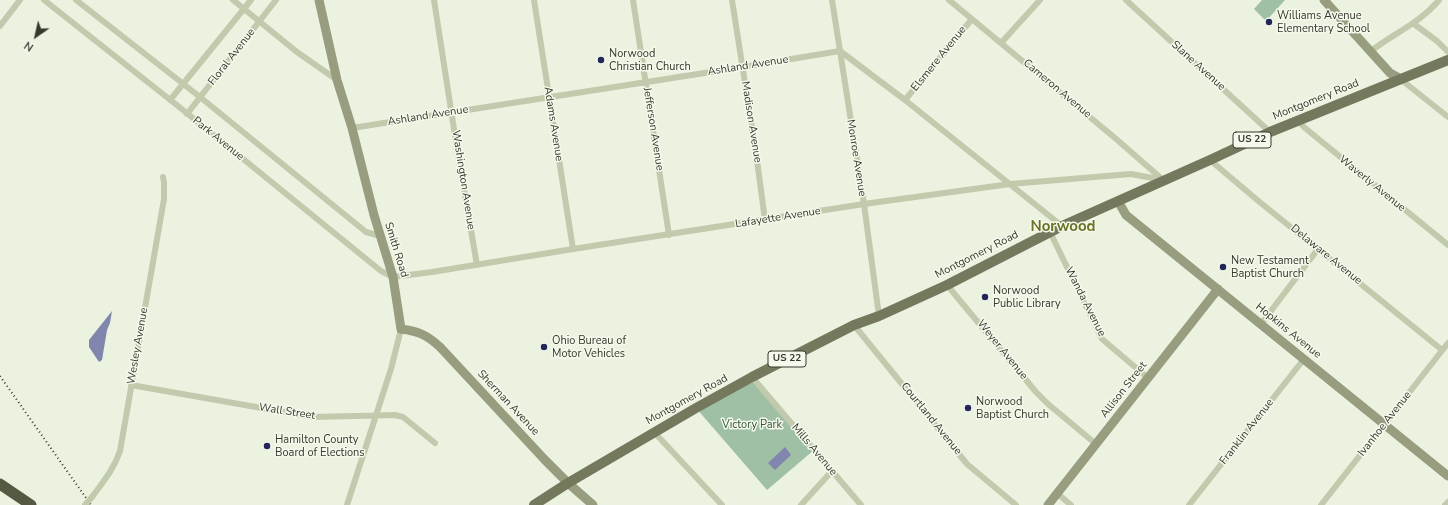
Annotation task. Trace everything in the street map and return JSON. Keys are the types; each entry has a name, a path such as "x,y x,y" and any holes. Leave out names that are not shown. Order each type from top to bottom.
{"highway":[{"path":"0,484 31,505"}],"main road":[{"name":"Montgomery Road","path":"534,505 654,432 752,377 854,325 879,316 947,284 1062,226 1270,132 1399,78 1448,60"}],"street":[{"path":"0,26 20,0"},
{"name":"Park Avenue","path":"44,0 381,271 393,277"},
{"name":"Park Avenue","path":"76,0 200,97 366,232 380,236"},
{"path":"233,0 297,52 337,80"},
{"name":"Floral Avenue","path":"170,100 251,0"},
{"name":"Floral Avenue","path":"187,114 276,0"},
{"name":"Smith Road","path":"319,0 337,80 352,128 380,236 393,277 401,328 391,369 347,505"},
{"name":"Washington Avenue","path":"434,0 477,265"},
{"name":"Adams Avenue","path":"534,0 573,249"},
{"name":"Jefferson Avenue","path":"633,0 669,235"},
{"name":"Madison Avenue","path":"732,0 765,220"},
{"name":"Monroe Avenue","path":"832,0 864,204 879,316"},
{"name":"Cameron Avenue","path":"949,0 1163,180"},
{"path":"1001,43 1040,0"},
{"name":"Slane Avenue","path":"1126,0 1270,132"},
{"path":"1324,0 1390,73 1399,78 1448,117"},
{"path":"1370,51 1414,24 1440,0"},
{"name":"Elsmere Avenue","path":"905,100 972,19"},
{"path":"1414,24 1437,41 1448,52"},
{"path":"840,51 905,100 1062,226"},
{"name":"Ashland Avenue","path":"352,128 743,68 840,51"},
{"name":"Waverly Avenue","path":"1298,121 1448,245"},
{"name":"Delaware Avenue","path":"1210,160 1442,350"},
{"name":"Lafayette Avenue","path":"393,277 864,204 1010,184 1131,174 1163,180"},
{"name":"Wesley Avenue","path":"85,505 110,473 120,451 164,199 163,177"},
{"name":"Hopkins Avenue","path":"1118,201 1126,215 1448,476"},
{"name":"Wanda Avenue","path":"1050,232 1102,339 1148,378"},
{"path":"1261,324 1318,249"},
{"name":"Weyer Avenue","path":"947,284 1036,392 1048,404 1096,444"},
{"name":"Allison Street","path":"1048,505 1218,289"},
{"name":"Courtland Avenue","path":"854,325 967,464 1016,505"},
{"name":"Sherman Avenue","path":"401,328 414,330 425,335 440,347 568,483 593,505"},
{"name":"Ivanhoe Avenue","path":"1321,505 1448,343"},
{"name":"Franklin Avenue","path":"1189,505 1304,359"},
{"name":"Mills Avenue","path":"752,377 861,505"},
{"name":"Wall Street","path":"132,385 313,417 395,415 403,417 435,443"},
{"path":"654,432 722,505"},
{"path":"801,505 832,472"},
{"path":"1058,494 1071,505"},
{"path":"1445,505 1448,502"}],"green space":[{"path":"1262,0 1285,0 1266,21 1254,9"},
{"name":"Victory Park","path":"752,377 814,450 767,490 696,408"}],"water":[{"path":"112,311 102,360 99,362 89,347 89,340"},
{"path":"785,447 791,455 775,470 768,463"}],"railway":[{"path":"0,376 91,505"}],"place":[{"name":"Williams Avenue Elementary School","path":"1269,22"},
{"name":"Norwood Christian Church","path":"601,60"},
{"name":"New Testament Baptist Church","path":"1223,267"},
{"name":"Norwood Public Library","path":"985,297"},
{"name":"Ohio Bureau of Motor Vehicles","path":"544,347"},
{"name":"Norwood Baptist Church","path":"968,408"},
{"name":"Hamilton County Board of Elections","path":"267,446"}],"district":[{"name":"Norwood","path":"1063,227"}]}
